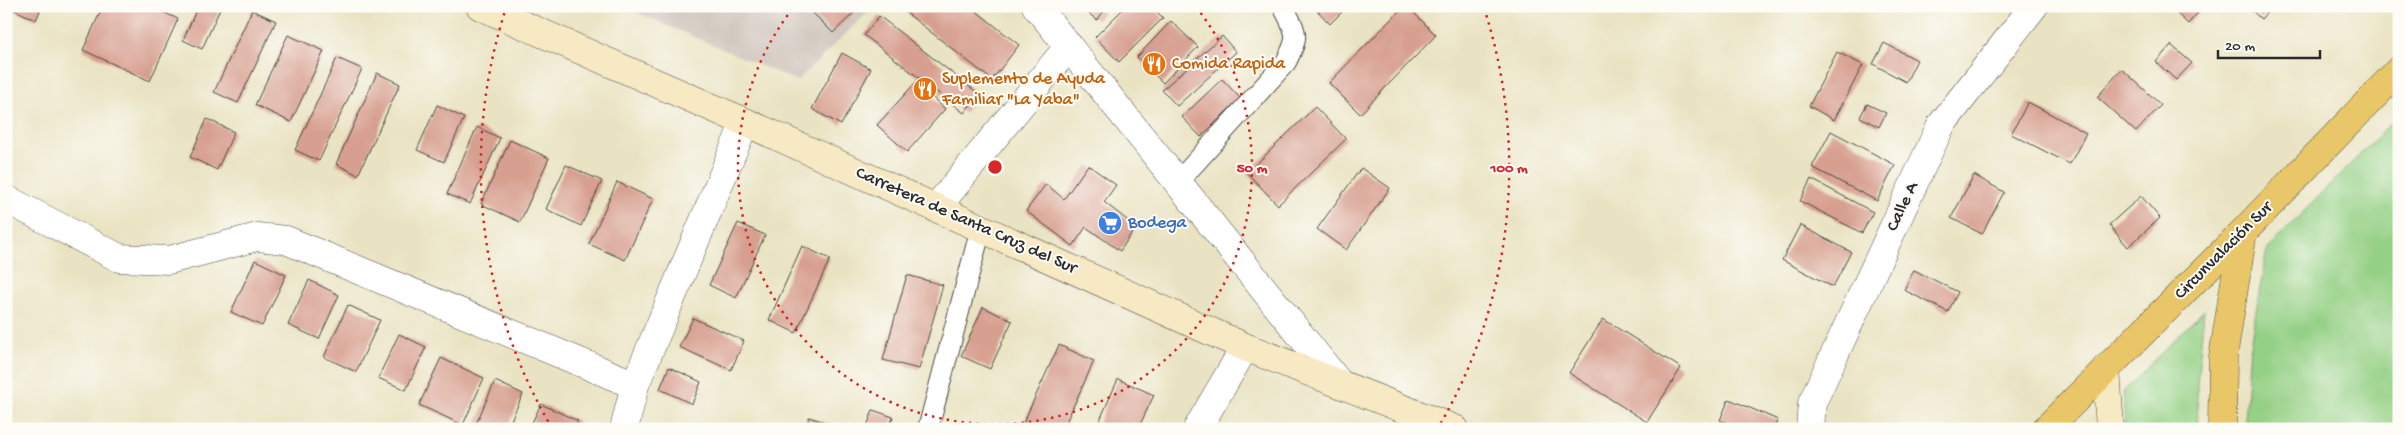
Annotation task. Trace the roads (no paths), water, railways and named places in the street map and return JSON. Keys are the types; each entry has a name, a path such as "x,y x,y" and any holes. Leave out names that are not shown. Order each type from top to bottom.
{"main road":[{"name":"Carretera de Santa Cruz del Sur","path":"480,6 745,122 1245,347 1455,429"},
{"name":"Circunvalación Sur","path":"2046,429 2243,232 2399,70"},
{"path":"2222,429 2223,357 2243,232"},
{"path":"2106,368 2110,429"}],"street":[{"path":"1036,6 1339,383"},
{"name":"Calle A","path":"1810,429 1812,403 1941,125 2034,6"},
{"path":"936,208 1069,46"},
{"path":"624,429 635,385 745,122"},
{"path":"6,199 119,258 169,260 257,237 286,240 635,385"},
{"path":"1197,429 1245,347"}],"lane":[{"path":"1177,183 1286,62 1296,43 1294,28 1283,6"},
{"path":"928,429 981,228"}],"place":[{"name":"Comida Rapida","path":"1154,64"},
{"name":"Suplemento de Ayuda Familiar \"La Yaba\"","path":"925,89"},
{"name":"Bodega","path":"1110,223"}]}
